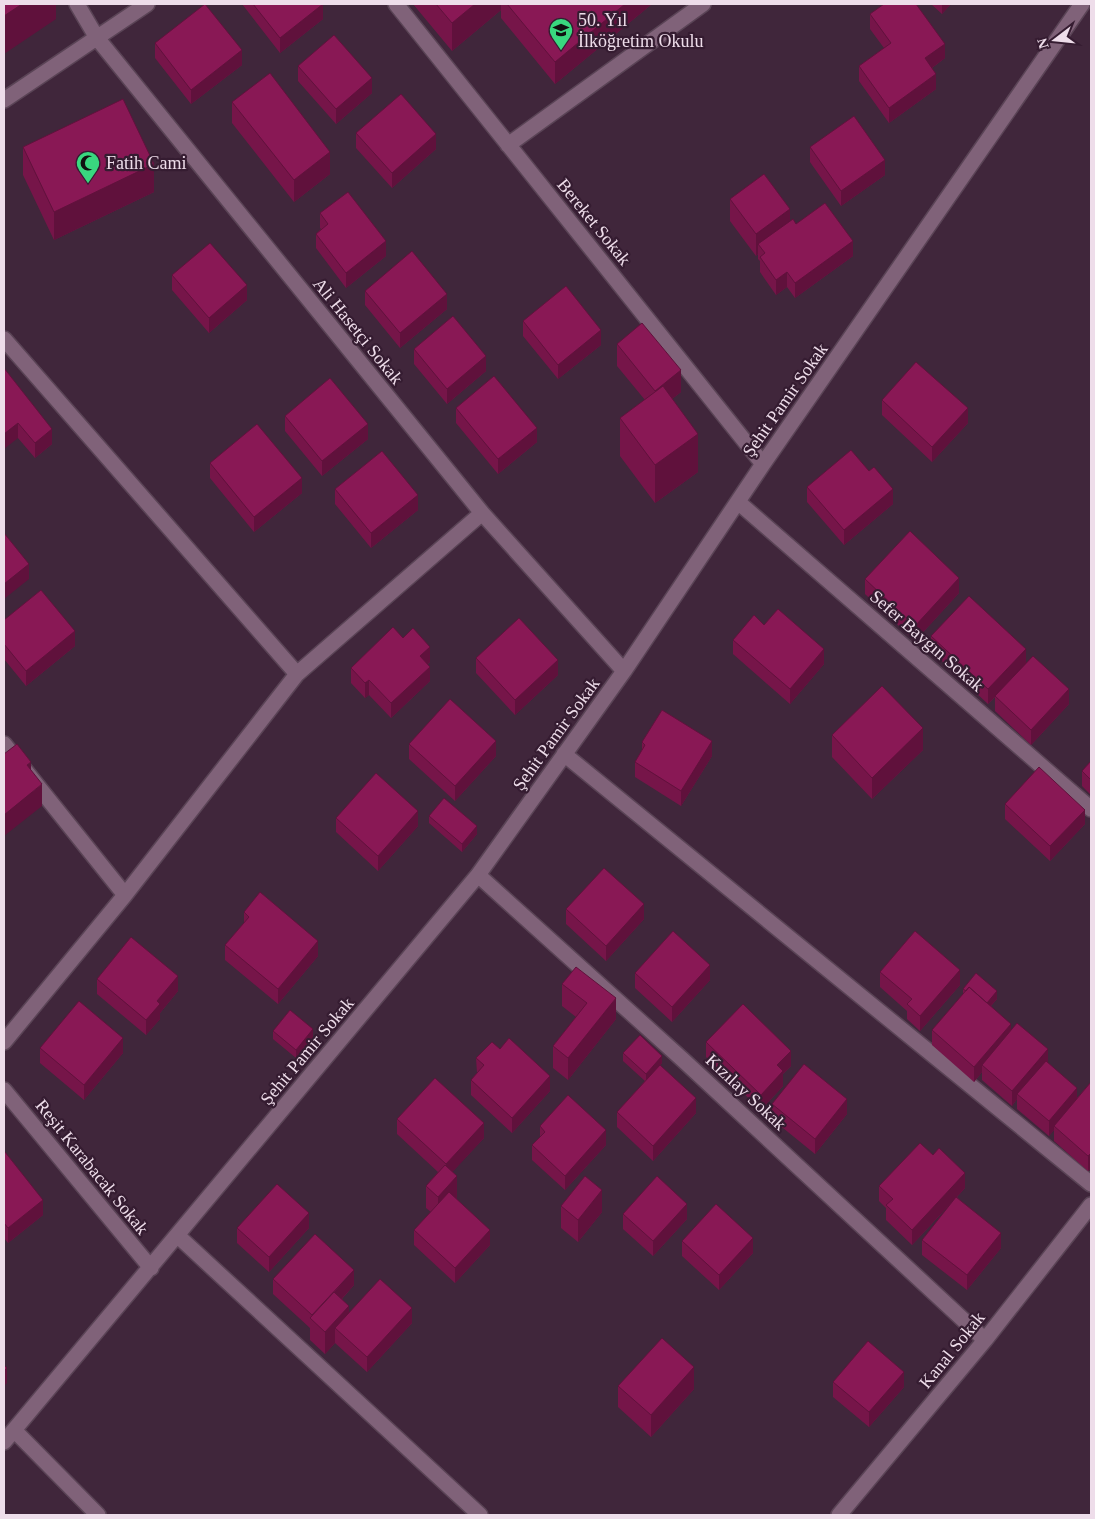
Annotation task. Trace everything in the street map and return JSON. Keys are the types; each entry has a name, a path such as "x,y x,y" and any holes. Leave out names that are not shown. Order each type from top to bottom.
{"street":[{"name":"Ali Hasetçi Sokak","path":"77,4 97,38 482,513 624,671"},
{"path":"4,100 147,4"},
{"name":"Bereket Sokak","path":"396,4 763,464"},
{"path":"508,145 703,4"},
{"name":"Şehit Pamir Sokak","path":"4,1442 478,876 624,671 763,464 1082,4"},
{"path":"4,339 297,674"},
{"name":"Sefer Baygın Sokak","path":"738,502 1091,809"},
{"path":"4,1042 125,895 297,674 482,513"},
{"path":"4,744 125,895"},
{"path":"564,754 1091,1184"},
{"name":"Kızılay Sokak","path":"478,876 682,1059 985,1340"},
{"name":"Reşit Karabacak Sokak","path":"4,1090 151,1268"},
{"name":"Kanal Sokak","path":"839,1515 985,1340 1091,1205"},
{"path":"178,1236 480,1515"},
{"path":"14,1430 98,1515"}],"building":[{"path":"4,4 22,4 4,16"},
{"path":"205,4 242,50 191,90 155,43"},
{"path":"253,4 323,4 280,38"},
{"path":"436,4 475,4 452,23"},
{"path":"507,4 625,4 555,62"},
{"path":"884,4 916,4 945,44 925,58 936,74 889,108 859,66 891,43 870,14"},
{"path":"334,35 372,78 336,109 298,66"},
{"path":"270,73 330,152 294,180 232,102"},
{"path":"401,94 436,134 392,173 356,133"},
{"path":"123,99 154,164 54,212 23,147"},
{"path":"854,116 885,160 841,191 810,147"},
{"path":"764,174 790,209 756,234 730,199"},
{"path":"348,192 386,241 346,273 316,234 328,224 320,213"},
{"path":"825,203 853,241 795,283 787,272 776,280 760,257 765,253 758,244 793,219 796,224"},
{"path":"210,243 247,285 209,318 172,275"},
{"path":"412,251 447,294 400,333 365,291"},
{"path":"566,286 601,330 558,365 523,321"},
{"path":"453,316 486,356 447,389 414,349"},
{"path":"642,323 681,370 655,391 617,344"},
{"path":"916,362 968,408 932,447 882,400"},
{"path":"4,368 52,429 35,443 18,423 4,434"},
{"path":"494,376 537,428 498,459 456,408"},
{"path":"330,378 368,424 322,461 285,416"},
{"path":"663,386 698,434 655,465 620,418"},
{"path":"257,424 302,478 254,517 210,463"},
{"path":"851,450 869,471 874,467 893,489 844,530 807,487"},
{"path":"382,451 418,495 371,533 335,489"},
{"path":"910,531 959,578 915,626 865,579"},
{"path":"4,533 29,564 4,584"},
{"path":"41,590 75,631 26,671 4,644 4,620"},
{"path":"969,596 1026,649 988,689 931,636"},
{"path":"778,609 824,649 790,689 733,640 754,615 764,625"},
{"path":"519,618 558,660 515,700 476,658"},
{"path":"393,627 403,638 413,628 430,647 420,656 430,667 391,703 369,680 365,683 351,668"},
{"path":"1033,656 1069,689 1031,730 995,696"},
{"path":"882,686 923,728 872,778 832,735"},
{"path":"450,699 496,741 455,786 409,744"},
{"path":"662,710 712,741 681,791 635,762 645,745 642,742"},
{"path":"17,744 31,762 27,765 42,784 4,815 4,754"},
{"path":"1091,761 1091,780 1082,771"},
{"path":"1039,767 1085,810 1050,846 1005,804"},
{"path":"376,773 418,811 378,856 336,818"},
{"path":"444,798 477,826 462,844 429,816"},
{"path":"604,868 644,904 606,946 566,909"},
{"path":"260,892 318,941 278,989 225,945 249,917 244,912"},
{"path":"673,931 710,965 672,1007 635,973"},
{"path":"915,931 960,970 920,1016 907,1004 912,999 880,972"},
{"path":"131,937 178,976 157,1001 160,1004 146,1020 97,979"},
{"path":"576,967 616,998 568,1058 553,1046 587,1003 562,984"},
{"path":"976,973 997,991 987,1003 969,987 966,991 963,989"},
{"path":"969,987 1011,1024 974,1067 932,1030"},
{"path":"79,1001 123,1038 84,1085 40,1048"},
{"path":"743,1004 791,1051 777,1065 783,1071 761,1095 706,1042"},
{"path":"290,1010 313,1029 296,1050 273,1031"},
{"path":"1017,1023 1048,1049 1012,1091 982,1065"},
{"path":"640,1035 662,1056 646,1074 623,1053"},
{"path":"509,1038 550,1076 512,1118 471,1080 484,1065 476,1058 492,1042 500,1049"},
{"path":"1046,1061 1077,1088 1049,1121 1017,1094"},
{"path":"804,1064 847,1099 815,1139 772,1104"},
{"path":"660,1065 696,1098 653,1146 617,1112"},
{"path":"435,1078 484,1123 446,1164 397,1119"},
{"path":"1091,1082 1091,1153 1088,1156 1054,1126"},
{"path":"568,1095 606,1130 565,1176 532,1145 545,1132 540,1126"},
{"path":"920,1143 933,1155 939,1148 965,1173 912,1230 886,1205 893,1199 879,1186"},
{"path":"5,1152 43,1200 8,1228 4,1223"},
{"path":"445,1165 457,1176 438,1197 426,1186"},
{"path":"585,1176 602,1190 578,1220 561,1206"},
{"path":"657,1176 687,1204 653,1241 623,1214"},
{"path":"277,1184 309,1213 269,1257 237,1228"},
{"path":"449,1192 490,1230 455,1268 414,1230"},
{"path":"956,1197 1001,1233 967,1275 922,1240"},
{"path":"716,1204 753,1238 719,1275 682,1241"},
{"path":"315,1234 354,1270 312,1315 273,1279"},
{"path":"380,1279 412,1308 367,1357 335,1328"},
{"path":"334,1292 349,1306 325,1332 310,1318"},
{"path":"662,1338 694,1367 651,1415 618,1386"},
{"path":"868,1341 904,1372 869,1412 833,1382"}],"place":[{"name":"50. Yıl İlköğretim Okulu","path":"561,51"},
{"name":"Fatih Cami","path":"88,184"}]}
